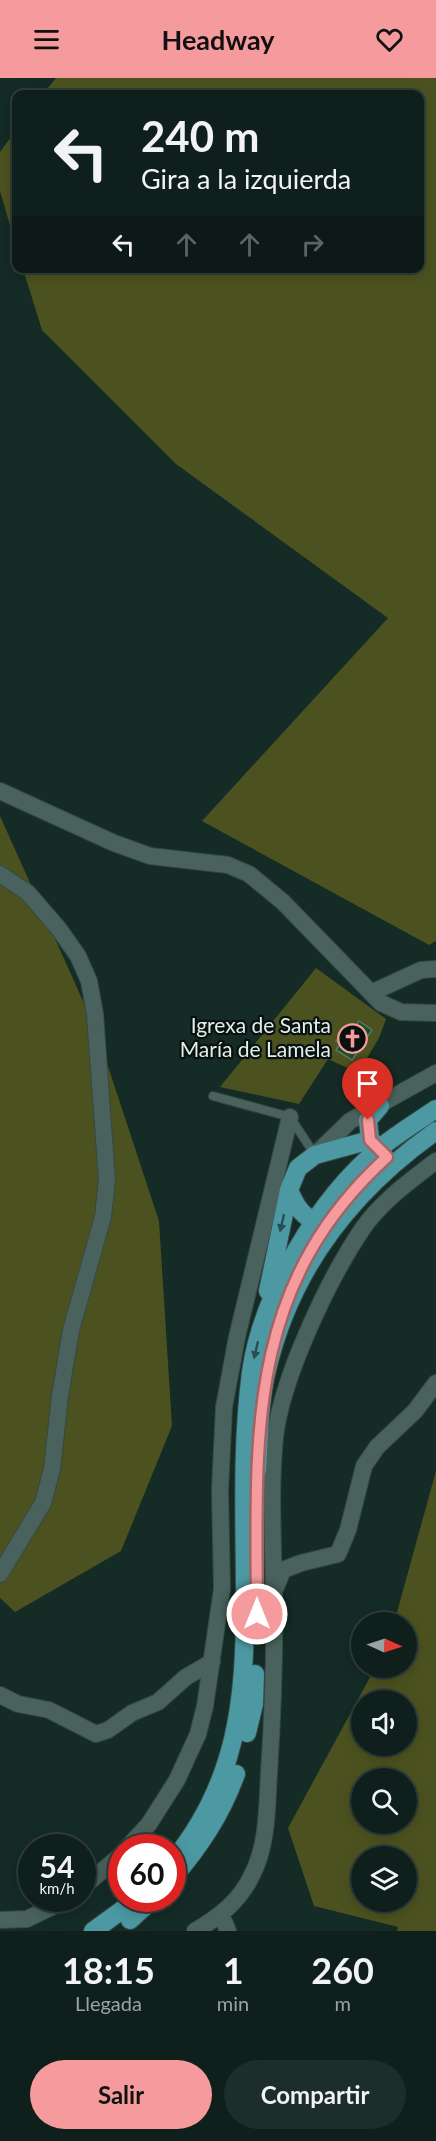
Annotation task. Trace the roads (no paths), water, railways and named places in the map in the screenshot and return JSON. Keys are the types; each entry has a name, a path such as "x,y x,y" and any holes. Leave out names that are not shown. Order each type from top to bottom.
{"main road":[{"path":"379,1148 368,1120 380,1106"},
{"path":"186,1842 204,1817 228,1766 238,1728 245,1666 246,1429 252,1371 270,1325 288,1294 323,1219 379,1148 436,1109"},
{"path":"186,1863 202,1844 224,1806 242,1758 254,1704 256,1485 281,1190 298,1168 315,1155 379,1148 436,1125"},
{"path":"270,1325 325,1239 367,1188 398,1158 436,1131"},
{"path":"281,1190 297,1208 323,1219"},
{"path":"93,1931 119,1912"},
{"path":"114,1931 140,1912"}],"street":[{"path":"0,790 114,843 150,856 228,865 249,874 283,902 381,1004 401,1012 436,1013"},
{"path":"0,874 28,893 59,928 78,956 89,981 95,1014 107,1180 103,1217 71,1330 60,1396 52,1470 43,1503 0,1574"},
{"path":"371,993 422,970 436,969"},
{"path":"315,1155 350,1121 436,1073"},
{"path":"140,1834 149,1824 177,1780 198,1734 212,1662 222,1588 220,1490 224,1407 237,1337 281,1190 290,1117"},
{"path":"195,1931 221,1914 240,1896 253,1875 266,1824 275,1690 275,1435 284,1399 329,1285 364,1227 399,1189 436,1161"},
{"path":"274,1590 283,1570 338,1554 348,1530 364,1466 377,1447 414,1411 436,1383"},
{"path":"0,1695 18,1704 50,1710 96,1734 108,1730 132,1713 158,1702 186,1677 212,1662"},
{"path":"96,1876 108,1866"},
{"path":"0,1920 27,1919 41,1912"},
{"path":"221,1914 228,1931"}],"lane":[{"path":"213,1096 290,1117 315,1155"}],"place":[{"name":"Igrexa de Santa María de Lamela","path":"352,1038"}]}
